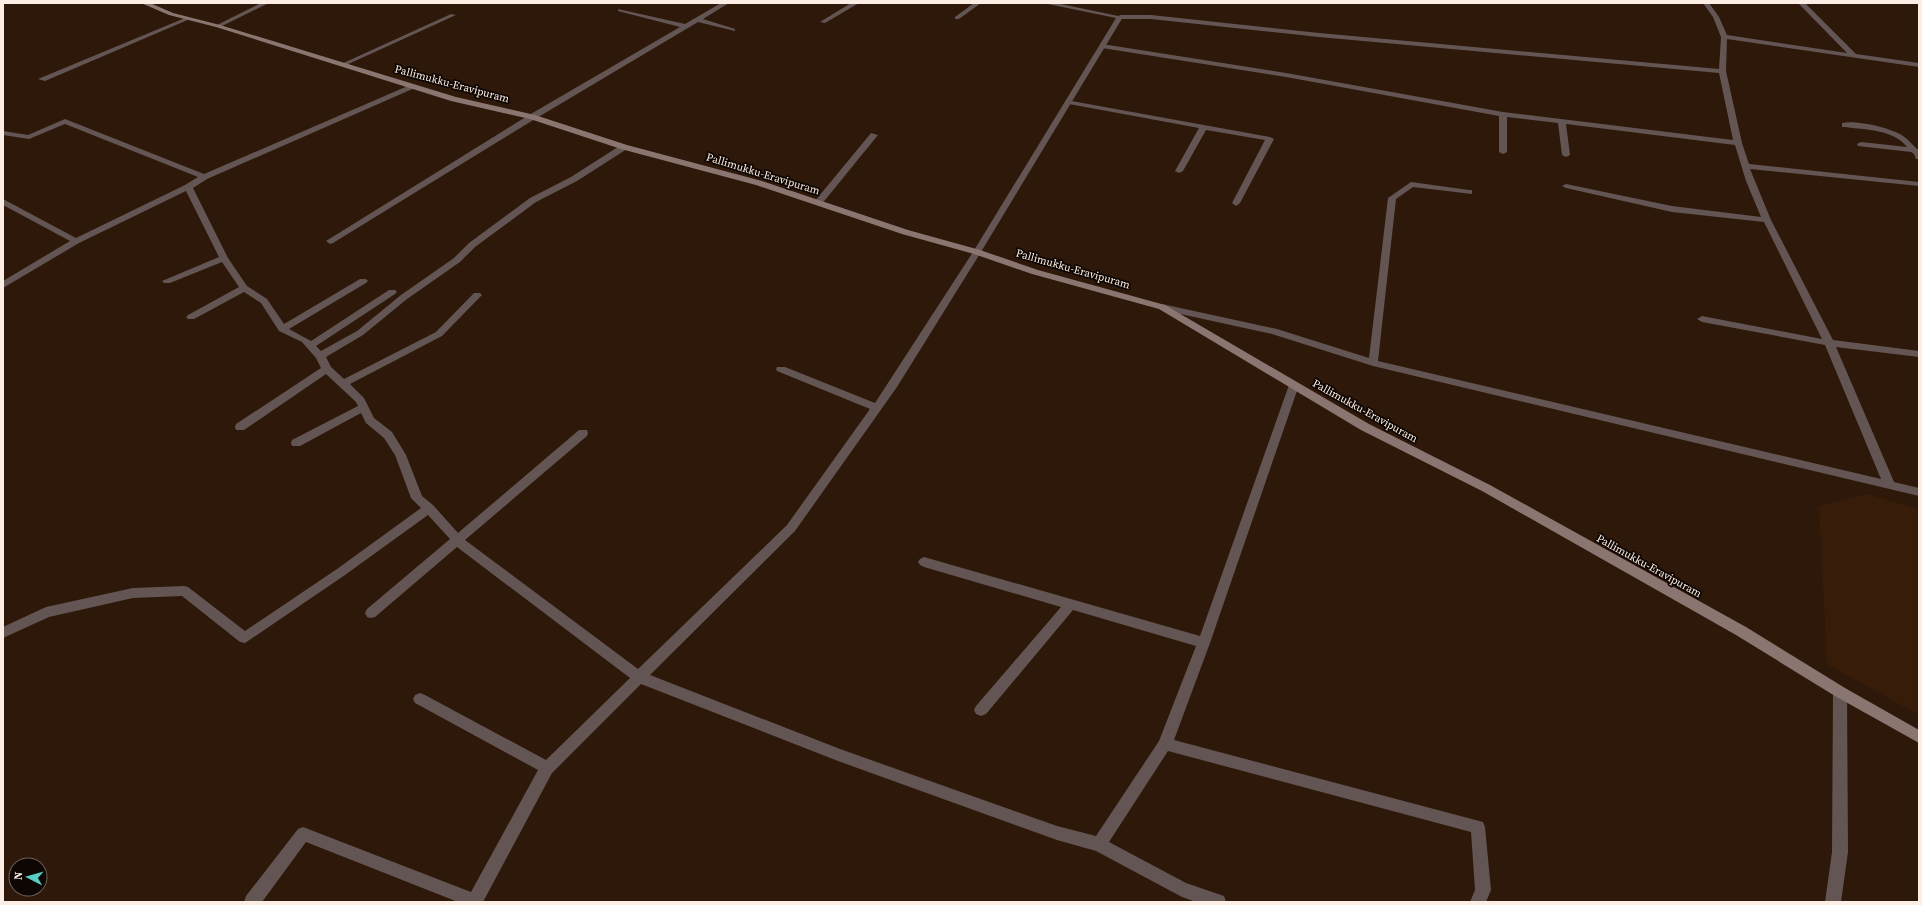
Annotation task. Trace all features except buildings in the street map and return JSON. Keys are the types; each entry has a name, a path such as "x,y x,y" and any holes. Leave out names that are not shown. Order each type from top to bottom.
{"main road":[{"name":"Pallimukku-Eravipuram","path":"144,3 188,19 218,26 454,99 532,117 624,148 759,182 905,232 977,252 1034,272 1162,307 1366,427 1500,495 1741,631 1840,692 1919,737"}],"street":[{"path":"218,26 266,3"},
{"path":"330,241 532,117 726,3"},
{"path":"822,22 856,3"},
{"path":"957,18 978,3"},
{"path":"1046,3 1120,17 1151,17 1319,35 1722,71"},
{"path":"1706,3 1716,17 1724,36 1722,71 1738,143 1750,181 1829,343 1889,484"},
{"path":"1801,3 1853,55"},
{"path":"620,10 687,27"},
{"path":"342,65 454,15"},
{"path":"252,902 303,834 474,902 547,768 791,528 877,408 977,252 1120,17"},
{"path":"42,79 188,19"},
{"path":"698,20 733,30"},
{"path":"1724,36 1919,65"},
{"path":"1102,46 1286,75 1503,114 1738,143"},
{"path":"3,285 76,241 188,187 204,177 413,87"},
{"path":"1069,102 1270,139 1236,203"},
{"path":"1503,114 1503,152"},
{"path":"3,133 29,137 65,121 204,177"},
{"path":"1562,121 1566,155"},
{"path":"1845,125 1874,130 1900,137 1910,145 1912,150"},
{"path":"1179,171 1204,127"},
{"path":"818,202 874,135"},
{"path":"1861,144 1912,150 1918,153 1919,157"},
{"path":"320,356 360,333 404,297 457,260 472,244 506,221 533,200 574,179 624,148"},
{"path":"1745,166 1919,184"},
{"path":"1373,363 1392,198 1412,184 1469,192"},
{"path":"1566,186 1672,209 1768,220"},
{"path":"188,187 224,258 244,288 264,301 282,329 305,340 320,356 327,369 360,400 370,420 388,436 400,455 417,498 429,508 457,540 639,678 852,760 1057,833 1099,844 1182,889 1218,902"},
{"path":"5,205 76,241"},
{"path":"167,281 224,258"},
{"path":"282,329 363,281"},
{"path":"191,317 244,288"},
{"path":"310,346 392,292"},
{"path":"342,384 439,334 477,295"},
{"path":"1162,307 1274,331 1373,363 1919,492"},
{"path":"1702,319 1829,343 1919,354"},
{"path":"240,427 327,369"},
{"path":"781,369 877,408"},
{"path":"1099,844 1164,744 1204,643 1294,385"},
{"path":"296,443 364,406"},
{"path":"371,613 583,433"},
{"path":"3,633 46,612 133,593 184,591 245,638 341,572 429,508"},
{"path":"924,562 1204,643"},
{"path":"981,710 1071,604"},
{"path":"1833,902 1840,852 1840,692"},
{"path":"420,699 547,768"},
{"path":"1164,744 1478,827 1483,890 1478,902"}],"shaded area":[{"path":"1867,494 1919,509 1919,715 1827,664 1819,506"}]}
